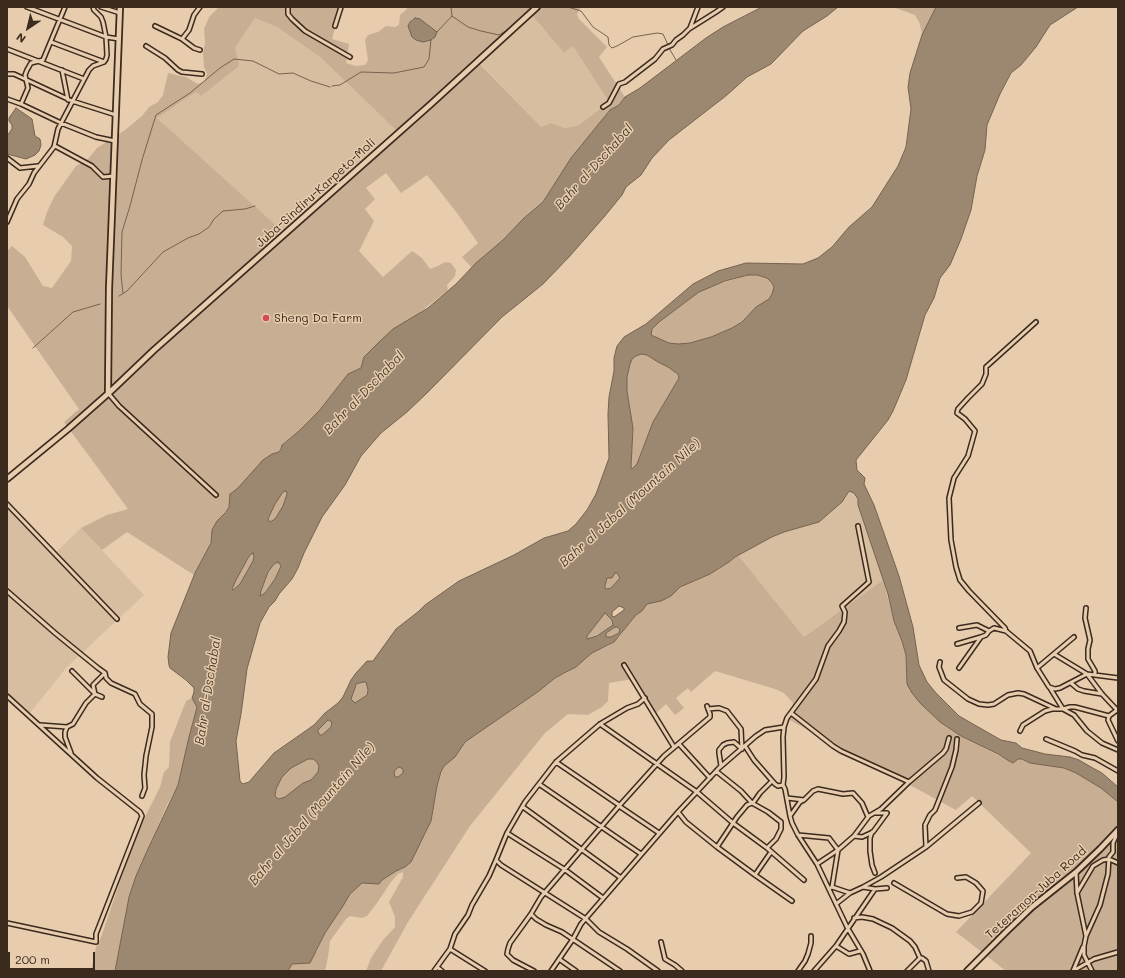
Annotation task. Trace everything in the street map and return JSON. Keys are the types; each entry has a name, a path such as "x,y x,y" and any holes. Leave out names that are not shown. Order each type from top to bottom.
{"main road":[{"path":"108,393 108,302 120,7"},
{"name":"Juba-Sindiru-Karpeto-Moli","path":"7,479 68,429 228,284 431,104 537,7"},
{"name":"Teteramon-Juba Road","path":"967,971 1022,917 1076,872 1118,831"}],"street":[{"path":"27,7 106,37 119,39"},
{"path":"21,104 28,88 25,75 28,67 32,63 43,60 65,7"},
{"path":"7,222 17,199 29,184 38,166 55,146 57,132 61,123 89,70 93,66 104,62 107,55 103,22 93,7"},
{"path":"101,7 120,13"},
{"path":"182,39 188,30 194,15 200,7"},
{"path":"288,7 288,14 305,31 350,57"},
{"path":"335,26 341,7"},
{"path":"689,29 698,8 694,7"},
{"path":"603,107 609,103 619,84 625,82 655,59 663,49 672,45 689,29 723,7"},
{"path":"155,26 182,39 194,48 200,50"},
{"path":"51,42 104,62"},
{"path":"146,46 165,58 178,70 182,72 202,74"},
{"path":"7,49 84,79"},
{"path":"62,70 68,100"},
{"path":"7,74 14,74 68,100 116,115"},
{"path":"7,99 96,137 115,141"},
{"path":"55,146 92,166 103,177 114,176"},
{"path":"7,158 20,168 38,166"},
{"path":"1006,632 1005,628 960,580 952,552 948,498 954,478 968,456 975,431 965,419 957,413 958,409 982,384 986,374 986,367 1036,322"},
{"path":"108,393 119,406 216,495"},
{"path":"7,504 117,619"},
{"path":"858,526 869,582 842,606 845,612 844,622 828,646 816,679 791,713 784,727 782,747 784,773 782,785 787,798 790,816 798,835 818,864 831,888 836,904 847,927 863,954 870,971"},
{"path":"7,591 55,633 105,672"},
{"path":"1086,608 1085,618 1090,640 1088,659 1095,671 1095,675"},
{"path":"994,628 995,619"},
{"path":"959,628 977,625 989,631"},
{"path":"957,644 986,636 989,631 994,628 1006,632 1030,651 1037,668 1063,709 1074,715 1083,727 1097,739 1107,746 1118,750"},
{"path":"960,668 981,637"},
{"path":"1037,668 1074,637"},
{"path":"1054,654 1087,674 1102,694 1117,710 1109,716"},
{"path":"940,662 939,667 944,680 968,699 979,704 994,704 1008,695 1018,693 1024,694 1056,709"},
{"path":"624,666 674,747"},
{"path":"72,672 96,694 102,697"},
{"path":"96,694 93,685 105,672"},
{"path":"105,672 106,678 111,683 134,694 140,704 152,714 152,727 144,775 145,788 142,796"},
{"path":"1049,687 1058,689 1087,674 1118,678"},
{"path":"1071,683 1078,689 1102,694"},
{"path":"39,725 67,727 73,724 80,711 96,694"},
{"path":"7,696 97,778 140,812 142,816 96,934 96,942 7,923"},
{"path":"434,971 450,949 455,934 468,915 472,905 484,886 508,833 522,807 556,762 600,724 627,708 638,704 645,698"},
{"path":"534,971 513,960 507,954 510,943 545,892 619,806 674,747 710,717 708,707 719,708 727,711 741,729 743,747"},
{"path":"1020,731 1023,725 1045,711 1056,709 1075,707 1109,716"},
{"path":"791,713 841,751 909,782"},
{"path":"1109,716 1110,724 1118,742 1111,747"},
{"path":"600,724 697,792 804,880"},
{"path":"67,727 65,737 71,754"},
{"path":"551,971 573,939 581,924 659,833 716,771 765,730 784,727"},
{"path":"818,864 838,850 854,836 868,817 876,813 946,749 949,738"},
{"path":"926,847 925,825 930,815 935,810 952,767 957,739"},
{"path":"1046,739 1082,755 1095,758 1118,771"},
{"path":"721,766 718,753 727,743 734,742 743,747 772,781 778,786 782,785"},
{"path":"679,744 710,778"},
{"path":"556,762 659,833"},
{"path":"716,771 741,790 752,803 781,822 781,829 776,839 766,848"},
{"path":"717,847 745,808 752,803 760,792 772,781"},
{"path":"539,784 641,854"},
{"path":"790,816 800,802 813,791 818,789 842,794 853,793 862,803 868,817"},
{"path":"787,798 804,800"},
{"path":"836,904 850,893 881,877 926,847 978,804"},
{"path":"522,807 621,878"},
{"path":"678,812 686,822 717,847 792,901"},
{"path":"875,873 870,851 870,838 887,813 876,813"},
{"path":"1092,971 1087,964 1084,955 1084,946 1086,936 1100,905 1108,874 1109,857 1113,852 1113,843 1118,831"},
{"path":"854,836 862,837 873,832"},
{"path":"508,833 564,869 603,898"},
{"path":"798,835 829,838 838,850 831,888"},
{"path":"755,875 771,852"},
{"path":"1077,893 1093,866 1103,860 1109,859 1118,863"},
{"path":"496,860 501,865 586,919 599,932 627,949 658,971"},
{"path":"1076,872 1077,893 1086,936"},
{"path":"894,883 947,914 959,916 972,912 981,903 984,891 976,883 966,877 957,878"},
{"path":"863,887 887,888"},
{"path":"831,888 850,893"},
{"path":"814,971 836,946 847,927 874,888"},
{"path":"531,914 546,925 573,939 620,971"},
{"path":"854,918 862,917 873,919 892,928 910,941 915,947 920,958 926,961 929,971"},
{"path":"798,971 808,954 811,943 810,936"},
{"path":"661,942 665,959 682,971"},
{"path":"836,946 849,954 860,951"},
{"path":"1073,971 1084,946"},
{"path":"450,949 485,971"},
{"path":"1073,971 1094,959 1117,953"},
{"path":"907,971 920,958"},
{"path":"559,959 576,971"},
{"path":"437,967 442,971"}],"shaded area":[{"path":"219,7 341,7 332,39 349,44 346,63 356,66 365,65 368,60 365,40 368,35 378,32 386,26 395,27 399,25 400,15 406,10 407,7 581,7 577,14 579,19 607,47 599,57 625,97 619,105 610,110 571,158 543,202 524,218 503,240 472,268 462,257 478,243 427,175 401,193 386,173 366,188 375,199 365,209 374,221 359,251 383,277 412,251 422,258 430,269 445,262 451,263 456,270 455,276 447,285 448,290 364,357 361,368 348,374 319,411 299,431 282,444 279,452 272,454 238,489 232,492 229,506 212,530 211,543 194,575 127,532 102,550 81,528 107,515 128,509 64,422 79,409 7,306 7,251 12,246 25,257 43,286 52,288 71,261 72,246 63,237 43,225 54,197 76,166 88,159 97,148 125,130 142,116 149,107 158,102 163,95 168,73 186,77 198,84 204,82 207,74 204,67 203,54 205,42 204,29 209,17","holes":["532,15 564,53 573,46 609,102 579,125 565,128 551,123 541,127 480,64","255,18 277,27 320,57 397,131 283,229 279,228 157,118 196,92 201,96 239,66 235,48","412,19 420,19 437,33 416,40 412,37 408,26"]},
{"path":"893,7 936,7 922,35 920,24 915,15"},
{"path":"532,15 564,53 573,46 609,102 579,125 565,128 551,123 541,127 480,63"},
{"path":"255,18 277,27 320,57 397,131 283,229 279,228 157,118 196,92 201,96"},
{"path":"748,275 757,275 767,278 772,283 774,288 769,299 756,307 742,322 711,337 690,343 669,343 651,335 652,329 659,322 699,292 709,287"},
{"path":"641,354 647,355 668,367 678,374 679,378 653,422 637,464 632,469 633,428 627,391 627,377 632,359"},
{"path":"285,491 287,494 283,506 275,519 270,522 268,520 275,504"},
{"path":"849,491 854,493 858,499 858,505 883,580 804,637 738,555 784,532 819,522 837,507"},
{"path":"7,505 55,553 81,528 144,595 66,668 30,713 7,693"},
{"path":"253,553 253,561 240,584 233,590 232,589 236,580 250,555"},
{"path":"738,555 804,637 883,580 894,621 906,655 907,675 912,693 940,722 961,736 1013,763 1018,759 1022,759 1030,763 1064,768 1076,773 1101,788 1118,802 1118,971 1006,971 956,932 1031,853 972,796 956,810 786,718 792,709 793,703 784,693 715,671 691,692 688,688 676,698 684,708 675,715 666,704 656,713 633,679 609,683 608,701 602,707 588,715 568,714 545,733 470,826 408,922 381,971 366,971 371,958 383,940 395,927 395,917 389,902 403,877 403,872 398,874 391,882 367,916 362,918 350,916 346,919 330,941 325,971 288,971 292,964 317,951 325,933 350,894 356,888 362,883 379,884 382,880 405,867 426,833 435,800 437,786 444,766 465,742 539,691 555,678 567,673 592,653 608,646 619,637 636,615 642,611 647,604 661,601 671,596 680,587 710,574"},
{"path":"278,562 281,566 275,579 265,593 260,596 268,572 274,564"},
{"path":"615,572 620,578 614,586 606,589 605,586 607,577"},
{"path":"605,613 612,620 613,625 597,636 587,639 587,636"},
{"path":"615,627 620,629 619,633 611,637 606,637 606,633"},
{"path":"366,682 368,690 366,695 355,703 351,699 356,684"},
{"path":"192,698 197,707 178,785 167,805 136,876 129,897 115,971 91,971 96,947 100,940 136,835 160,787 164,772 169,767 170,742 186,701"},
{"path":"328,720 333,722 331,727 320,735 318,730"},
{"path":"308,759 313,759 316,761 319,766 318,772 311,780 303,783 285,797 279,799 277,798 275,796 276,789 282,777 291,768"},
{"path":"401,767 403,768 403,773 398,777 395,777 395,770"}],"water":[{"path":"762,7 838,7 827,16 803,31 771,64 747,77 727,95 669,140 652,158 641,175 626,187 622,195 604,217 543,284 502,317 427,393 407,412 381,433 361,456 345,485 322,517 292,579 269,607 260,623 247,669 236,741 240,781 243,784 249,782 274,753 314,725 325,713 338,703 343,697 356,673 367,661 373,661 396,629 425,605 459,581 514,555 544,538 568,531 576,524 587,510 596,494 609,458 609,397 617,346 624,337 646,324 693,284 718,271 746,263 803,264 818,258 832,247 849,227 872,207 898,166 906,147 911,109 908,87 910,73 922,35 936,7 1078,7 1050,25 1036,47 1021,65 1011,73 1000,94 987,125 985,150 977,176 971,210 950,265 940,278 934,298 925,315 906,380 888,420 856,460 857,470 865,478 864,484 874,505 899,576 913,627 919,665 927,682 959,716 1001,740 1016,743 1022,748 1045,754 1070,757 1079,760 1102,773 1118,787 1118,802 1101,788 1076,773 1064,768 1030,763 1022,759 1018,759 1013,763 1009,761 961,736 940,722 920,703 907,684 906,655 894,621 888,594 858,505 858,499 854,493 849,491 842,502 819,522 772,537 735,557 710,574 680,587 671,596 661,601 647,604 614,642 592,653 576,667 555,678 539,691 465,742 455,757 444,766 441,772 431,821 411,862 382,880 379,884 362,883 350,894 325,933 310,963 292,964 288,971 115,971 129,897 136,876 178,785 197,707 192,698 194,688 170,668 168,657 171,633 195,573 211,543 212,530 217,521 229,507 230,494 238,488 263,460 272,454 279,452 282,445 319,411 348,374 361,368 364,357 393,329 428,308 456,284 476,263 543,202 571,158 610,110 619,105 625,97 640,88 706,38 723,27","holes":["748,275 757,275 767,278 774,287 769,299 756,307 742,322 711,337 690,343 669,343 651,335 652,329 699,292 725,281","641,354 647,355 678,374 679,378 653,422 637,464 632,469 633,428 627,391 627,377 632,359 636,356","283,492 287,492 283,506 275,519 270,522 268,519","253,553 253,561 240,584 233,590 232,589 248,558","278,562 281,566 275,579 265,593 260,596 268,572 274,564","615,573 617,573 620,578 611,588 606,589 605,586 607,578 612,578","619,606 624,608 624,610 614,617 612,616 612,612","605,613 612,620 613,625 597,636 587,639 587,636","615,627 620,629 619,633 611,637 606,637 606,633","366,682 368,690 367,695 355,703 351,699 356,684","328,720 332,722 331,727 320,735 318,730","308,759 313,759 319,766 318,772 311,780 303,783 285,797 279,799 275,796 276,789 282,777 291,768","399,767 403,769 403,773 398,777 395,777 394,772 397,768"]},
{"path":"415,18 420,19 437,32 435,37 431,40 423,42 412,37 408,26"},
{"path":"16,108 32,119 35,136 40,139 41,145 39,151 35,155 26,159 7,154 7,136 12,129 9,118"}],"waterway":[{"path":"451,7 452,16 468,27 499,35 507,30 510,30"},
{"path":"523,17 532,7"},
{"path":"568,7 581,11 593,27 608,37 609,45 612,48 633,37 657,33 663,34 668,45"},
{"path":"437,32 452,16"},
{"path":"332,86 340,85 361,72 394,73 424,67 429,59 431,40"},
{"path":"669,48 676,60"},
{"path":"123,293 121,275 122,232 156,115 190,93 220,68 234,59 253,61 279,74 293,73 330,87"},
{"path":"119,296 127,291 163,252 188,238 199,234 209,227 214,219 223,211 245,209 255,206"},
{"path":"33,348 73,312 100,304"}],"place":[{"name":"Sheng Da Farm","path":"266,318"}],"water label":[{"name":"Bahr al-Dschabal","path":"594,167"},
{"name":"Bahr al-Dschabal","path":"364,393"},
{"name":"Bahr al Jabal (Mountain Nile)","path":"630,503"},
{"name":"Bahr al-Dschabal","path":"208,691"},
{"name":"Bahr al Jabal (Mountain Nile)","path":"312,814"}]}
